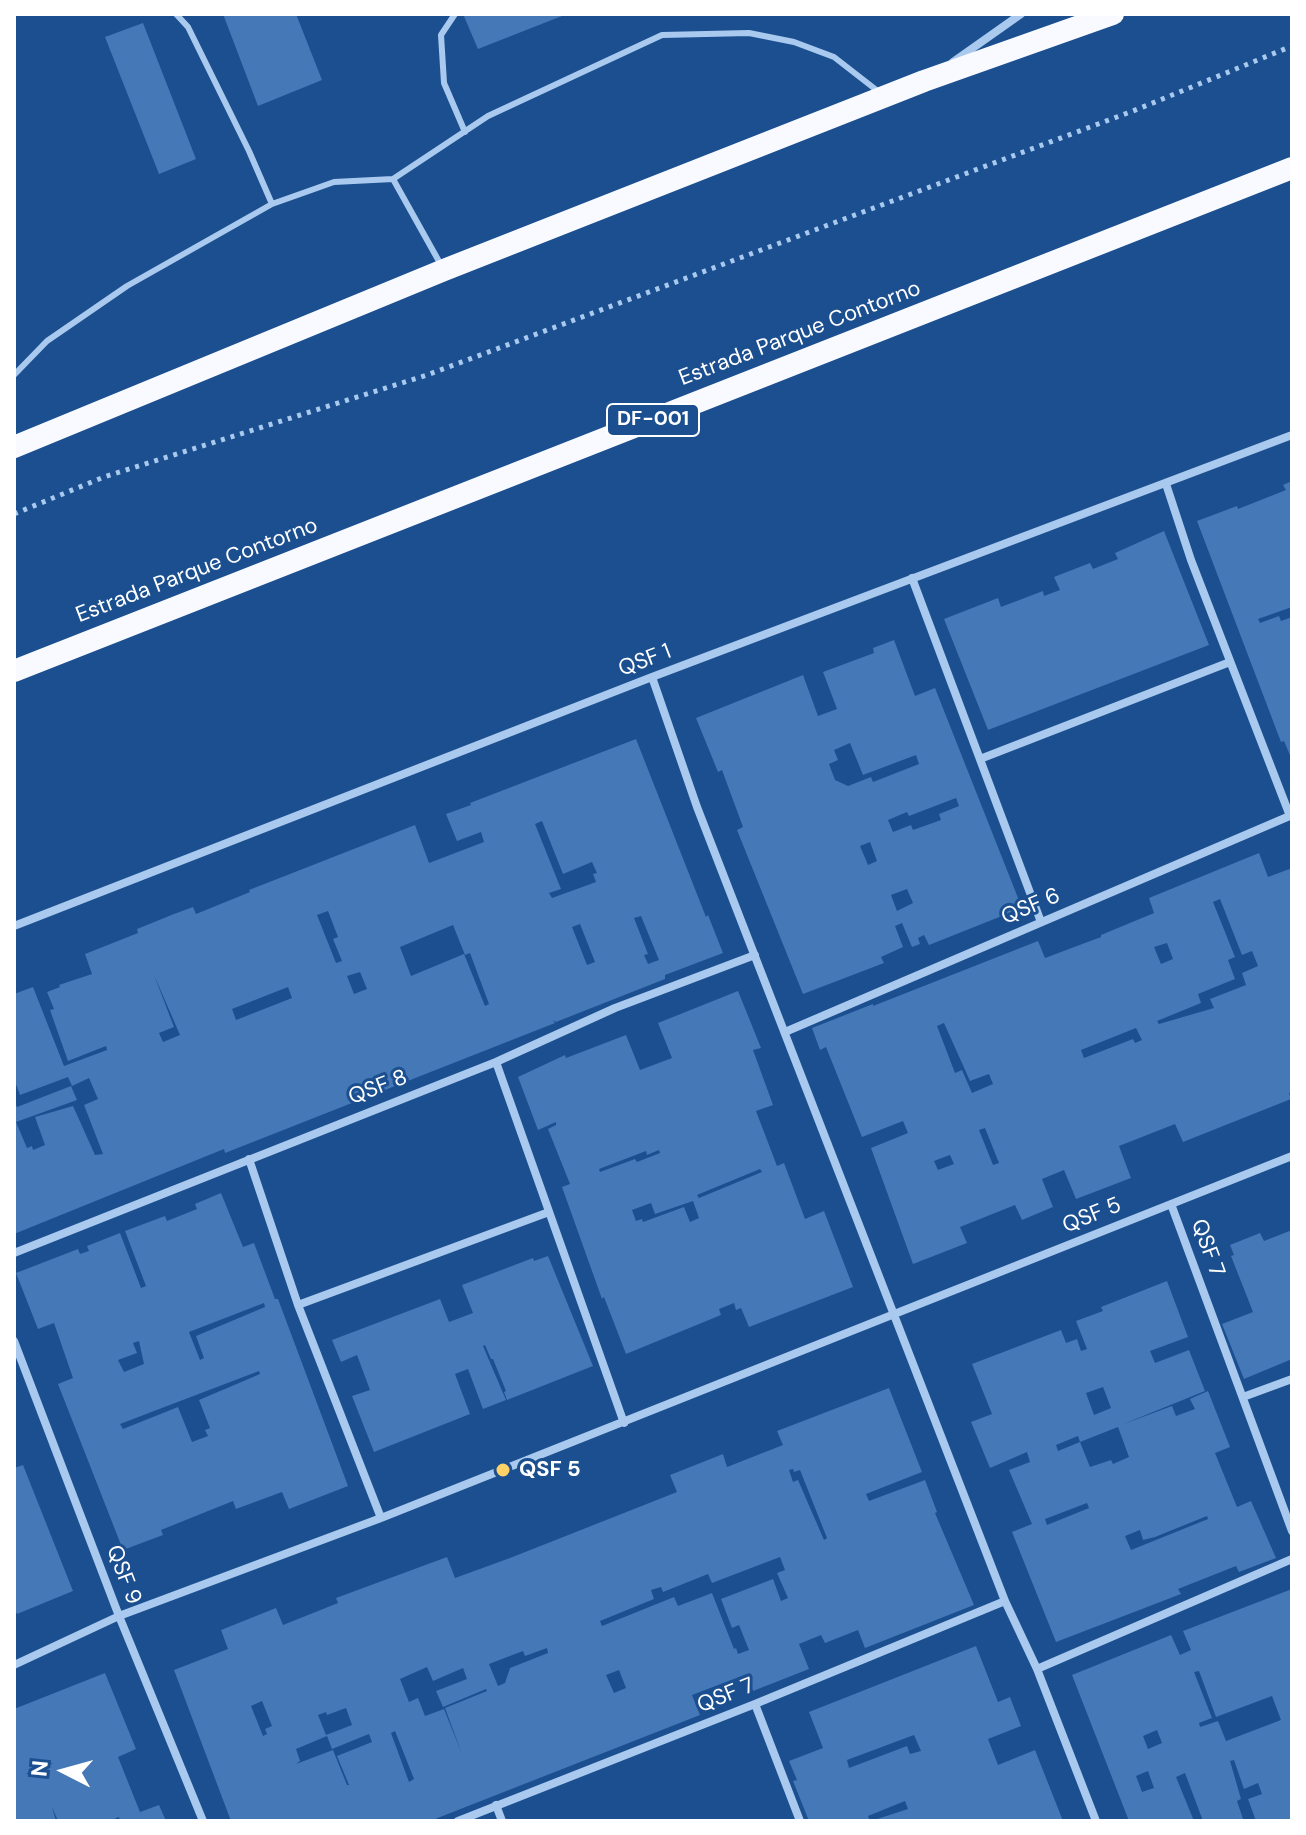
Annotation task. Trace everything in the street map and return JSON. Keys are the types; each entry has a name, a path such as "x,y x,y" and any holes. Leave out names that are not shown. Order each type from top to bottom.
{"highway":[{"path":"14,447 444,270 885,96 1113,14"},
{"name":"Estrada Parque Contorno","path":"14,671 1292,168"}],"street":[{"path":"924,81 1021,14"},
{"name":"QSF 1","path":"14,926 652,677 1292,435"},
{"path":"1166,484 1191,560 1291,816"},
{"path":"912,578 1041,922"},
{"path":"980,759 1230,662"},
{"path":"652,677 697,807 1005,1601 1037,1669 1096,1821"},
{"name":"QSF 6","path":"785,1032 1291,816"},
{"name":"QSF 8","path":"14,1253 496,1062 615,1008 755,955"},
{"path":"496,1062 624,1423"},
{"name":"QSF 5","path":"14,1665 119,1616 624,1423 1292,1156"},
{"path":"249,1159 298,1305 381,1518"},
{"name":"QSF 7","path":"1171,1204 1292,1531"},
{"path":"298,1305 549,1212"},
{"name":"QSF 9","path":"14,1341 119,1616 203,1821"},
{"path":"1243,1397 1292,1379"},
{"path":"1037,1669 1292,1559"},
{"name":"QSF 7","path":"458,1821 1005,1601"},
{"path":"755,1704 800,1821"},
{"path":"496,1805 502,1821"}],"lane":[{"path":"176,14 188,27 272,204"},
{"path":"455,14 441,35 444,83 465,132"},
{"path":"14,375 47,341 127,286 272,204 334,182 393,179 488,116 662,35 749,33 794,42 834,57 885,96"},
{"path":"393,179 444,270"}],"path":[{"path":"14,514 104,477 427,375 1133,111 1292,46"}],"building":[{"path":"223,14 296,14 322,80 258,106"},
{"path":"463,14 567,14 478,49"},
{"path":"143,23 196,159 159,174 105,37"},
{"path":"1292,481 1292,607 1258,619 1260,623 1279,616 1281,621 1292,617 1292,760 1284,741 1281,742 1197,521 1286,490 1283,485"},
{"path":"1164,531 1209,645 988,730 944,619 998,598 1001,607 1043,591 1044,596 1060,590 1054,577 1090,563 1093,569 1118,559 1115,553"},
{"path":"894,640 915,696 935,688 1022,908 929,945 924,935 918,938 920,944 912,947 902,923 895,926 903,947 881,957 884,963 803,994 737,830 743,827 722,770 718,772 696,718 803,675 818,716 837,709 823,672 874,653 873,648","holes":["850,743 863,775 916,755 919,764 873,782 871,777 848,786 835,780 829,764 838,760 834,750","956,798 959,806 939,814 941,820 913,830 911,825 893,832 888,820 907,812 909,816","870,842 877,861 868,865 860,846","907,889 913,903 897,911 891,895"]},
{"path":"636,739 723,953 556,1022 553,1020 555,1023 225,1153 224,1149 14,1234 14,1101 17,1107 71,1086 77,1100 16,1122 27,1148 32,1146 33,1150 45,1145 35,1117 73,1106 95,1155 103,1154 84,1105 98,1099 89,1078 72,1086 68,1077 20,1095 14,1079 14,994 33,987 64,1066 107,1050 106,1046 68,1061 50,1010 54,1009 47,992 92,974 85,954 138,933 137,929 174,914 193,907 196,914 415,825 429,863 484,842 481,832 457,841 446,814","holes":["542,821 563,874 592,862 597,873 593,874 596,882 552,898 549,893 561,889 535,824","328,911 338,937 333,939 342,961 336,963 317,915","641,916 659,960 648,964 644,955 648,954 634,918","580,924 595,962 587,965 572,927","453,925 465,955 470,953 489,1004 485,1006 464,954 411,976 400,947","360,972 367,989 354,994 347,976","154,975 180,1035 163,1042 159,1033 174,1027","288,987 292,998 236,1020 232,1009"]},
{"path":"1259,853 1268,877 1292,868 1291,1099 1183,1142 1175,1124 1119,1146 1131,1178 1076,1199 1064,1170 1042,1179 1053,1207 1022,1220 1015,1205 960,1227 967,1243 913,1264 871,1148 908,1133 903,1121 862,1137 826,1047 820,1050 812,1028 1038,941 1045,958 1101,937 1154,913 1149,898","holes":["1220,899 1242,955 1252,951 1258,966 1242,973 1246,985 1210,999 1214,1008 1159,1024 1157,1021 1201,1003 1198,994 1235,979 1228,960 1235,957 1213,902","1167,943 1173,959 1161,964 1154,947","944,1023 970,1081 989,1074 993,1084 972,1093 962,1070 955,1073 937,1026","1136,1028 1142,1040 1135,1043 1133,1039 1084,1058 1081,1050","985,1128 999,1163 993,1165 979,1130","950,1155 954,1164 938,1170 934,1161"]},
{"path":"738,991 761,1048 753,1050 773,1105 756,1111 777,1166 784,1163 805,1219 824,1211 853,1287 749,1327 741,1308 736,1310 734,1303 719,1309 721,1315 626,1354 604,1297 602,1299 562,1187 570,1184 548,1129 556,1122 538,1130 518,1077 565,1055 566,1058 626,1035 640,1070 672,1058 658,1023","holes":["659,1150 660,1153 637,1162 635,1159 600,1172 599,1169 646,1151 647,1155","760,1169 762,1172 699,1198 697,1195","693,1201 699,1218 690,1222 684,1207 643,1222 642,1219 636,1221 632,1210 651,1203 655,1214"]},
{"path":"221,1193 243,1247 254,1243 348,1486 289,1509 282,1492 236,1509 233,1501 161,1530 163,1535 123,1550 58,1384 73,1378 54,1323 38,1329 16,1273 78,1249 80,1254 89,1251 87,1246 120,1233 141,1288 146,1286 125,1231 165,1216 167,1221 197,1209 195,1204","holes":["264,1303 265,1307 196,1336 204,1358 200,1360 189,1332","139,1341 144,1364 124,1372 118,1360 137,1353 133,1343","259,1371 260,1374 199,1400 210,1428 205,1430 208,1436 192,1442 178,1407 123,1429 120,1424"]},
{"path":"1292,1230 1292,1359 1244,1379 1222,1324 1253,1312 1231,1256 1234,1255 1230,1245 1260,1233 1264,1241"},
{"path":"548,1256 593,1366 507,1400 506,1391 485,1345 506,1400 483,1409 468,1369 455,1374 470,1414 374,1452 352,1396 370,1390 357,1355 341,1362 332,1340 440,1299 449,1322 473,1313 462,1285 533,1258 534,1261"},
{"path":"1167,1281 1188,1337 1150,1351 1155,1363 1189,1350 1205,1391 1121,1425 1172,1406 1176,1416 1195,1409 1190,1399 1208,1391 1230,1447 1215,1453 1237,1507 1251,1501 1276,1558 1239,1572 1236,1566 1178,1589 1181,1594 1056,1642 1012,1532 1032,1524 1009,1470 1030,1462 1027,1452 990,1468 971,1422 992,1414 972,1364 1061,1330 1066,1343 1077,1339 1081,1351 1087,1349 1076,1321 1103,1311 1101,1307","holes":["1103,1387 1111,1408 1094,1415 1086,1393","1118,1427 1129,1457 1113,1464 1111,1460 1090,1467 1080,1442","1078,1436 1080,1442 1058,1451 1056,1445","1087,1503 1089,1508 1047,1525 1045,1519","1207,1516 1208,1519 1131,1550 1125,1536 1140,1530 1143,1540 1155,1537"]},
{"path":"889,1388 922,1472 866,1494 869,1501 925,1480 935,1513 974,1605 865,1648 858,1630 825,1643 821,1635 799,1644 809,1669 753,1691 747,1674 692,1695 700,1715 430,1821 231,1821 174,1670 228,1649 221,1630 276,1608 283,1625 338,1603 336,1598 447,1557 455,1578 677,1492 670,1475 723,1454 727,1467 783,1445 777,1431","holes":["789,1470 800,1470 827,1538 824,1540 798,1480 793,1482","780,1557 785,1570 777,1573 788,1598 781,1601 773,1579 721,1599 732,1628 739,1625 749,1650 738,1654 734,1649 712,1593 678,1606 674,1597 602,1626 600,1621 654,1599 651,1590 661,1587 663,1592 708,1574 712,1583","547,1648 548,1653 510,1668 505,1683 498,1686 489,1664 523,1651 525,1656","427,1667 433,1681 463,1668 467,1679 436,1691 443,1707 487,1691 445,1708 462,1754 444,1709 425,1716 418,1698 409,1702 400,1679","619,1670 626,1688 614,1693 606,1675","262,1701 272,1726 265,1729 267,1734 263,1736 251,1706","346,1708 352,1725 326,1735 318,1715 326,1712 327,1715","395,1731 414,1779 409,1782 391,1733","369,1734 372,1742 337,1756 349,1785 333,1750 296,1764 300,1761 296,1749 327,1736 332,1749"]},
{"path":"23,1465 73,1591 17,1614 14,1608 14,1468"},
{"path":"1292,1589 1292,1821 1256,1821 1248,1799 1262,1794 1258,1783 1244,1789 1234,1760 1230,1761 1241,1799 1237,1801 1243,1819 1203,1821 1185,1773 1176,1777 1194,1821 1129,1821 1072,1675 1171,1635 1180,1655 1191,1650 1183,1631","holes":["1199,1671 1216,1717 1272,1696 1281,1720 1226,1741 1218,1721 1200,1727 1199,1723 1212,1718 1194,1672","1157,1730 1162,1743 1148,1749 1143,1736","1148,1771 1154,1788 1142,1792 1136,1776"]},
{"path":"976,1646 998,1702 1010,1697 1021,1726 988,1739 998,1765 1035,1750 1063,1821 871,1821 908,1809 905,1801 868,1816 870,1821 809,1821 793,1781 797,1780 789,1761 823,1748 809,1712","holes":["914,1735 921,1751 910,1754 907,1746 849,1768 847,1760"]},
{"path":"105,1673 136,1749 118,1757 140,1812 159,1805 166,1821 120,1821 119,1817 109,1821 58,1821 52,1807 56,1821 14,1821 14,1709"}],"place":[{"name":"QSF 5","path":"503,1470"}]}
